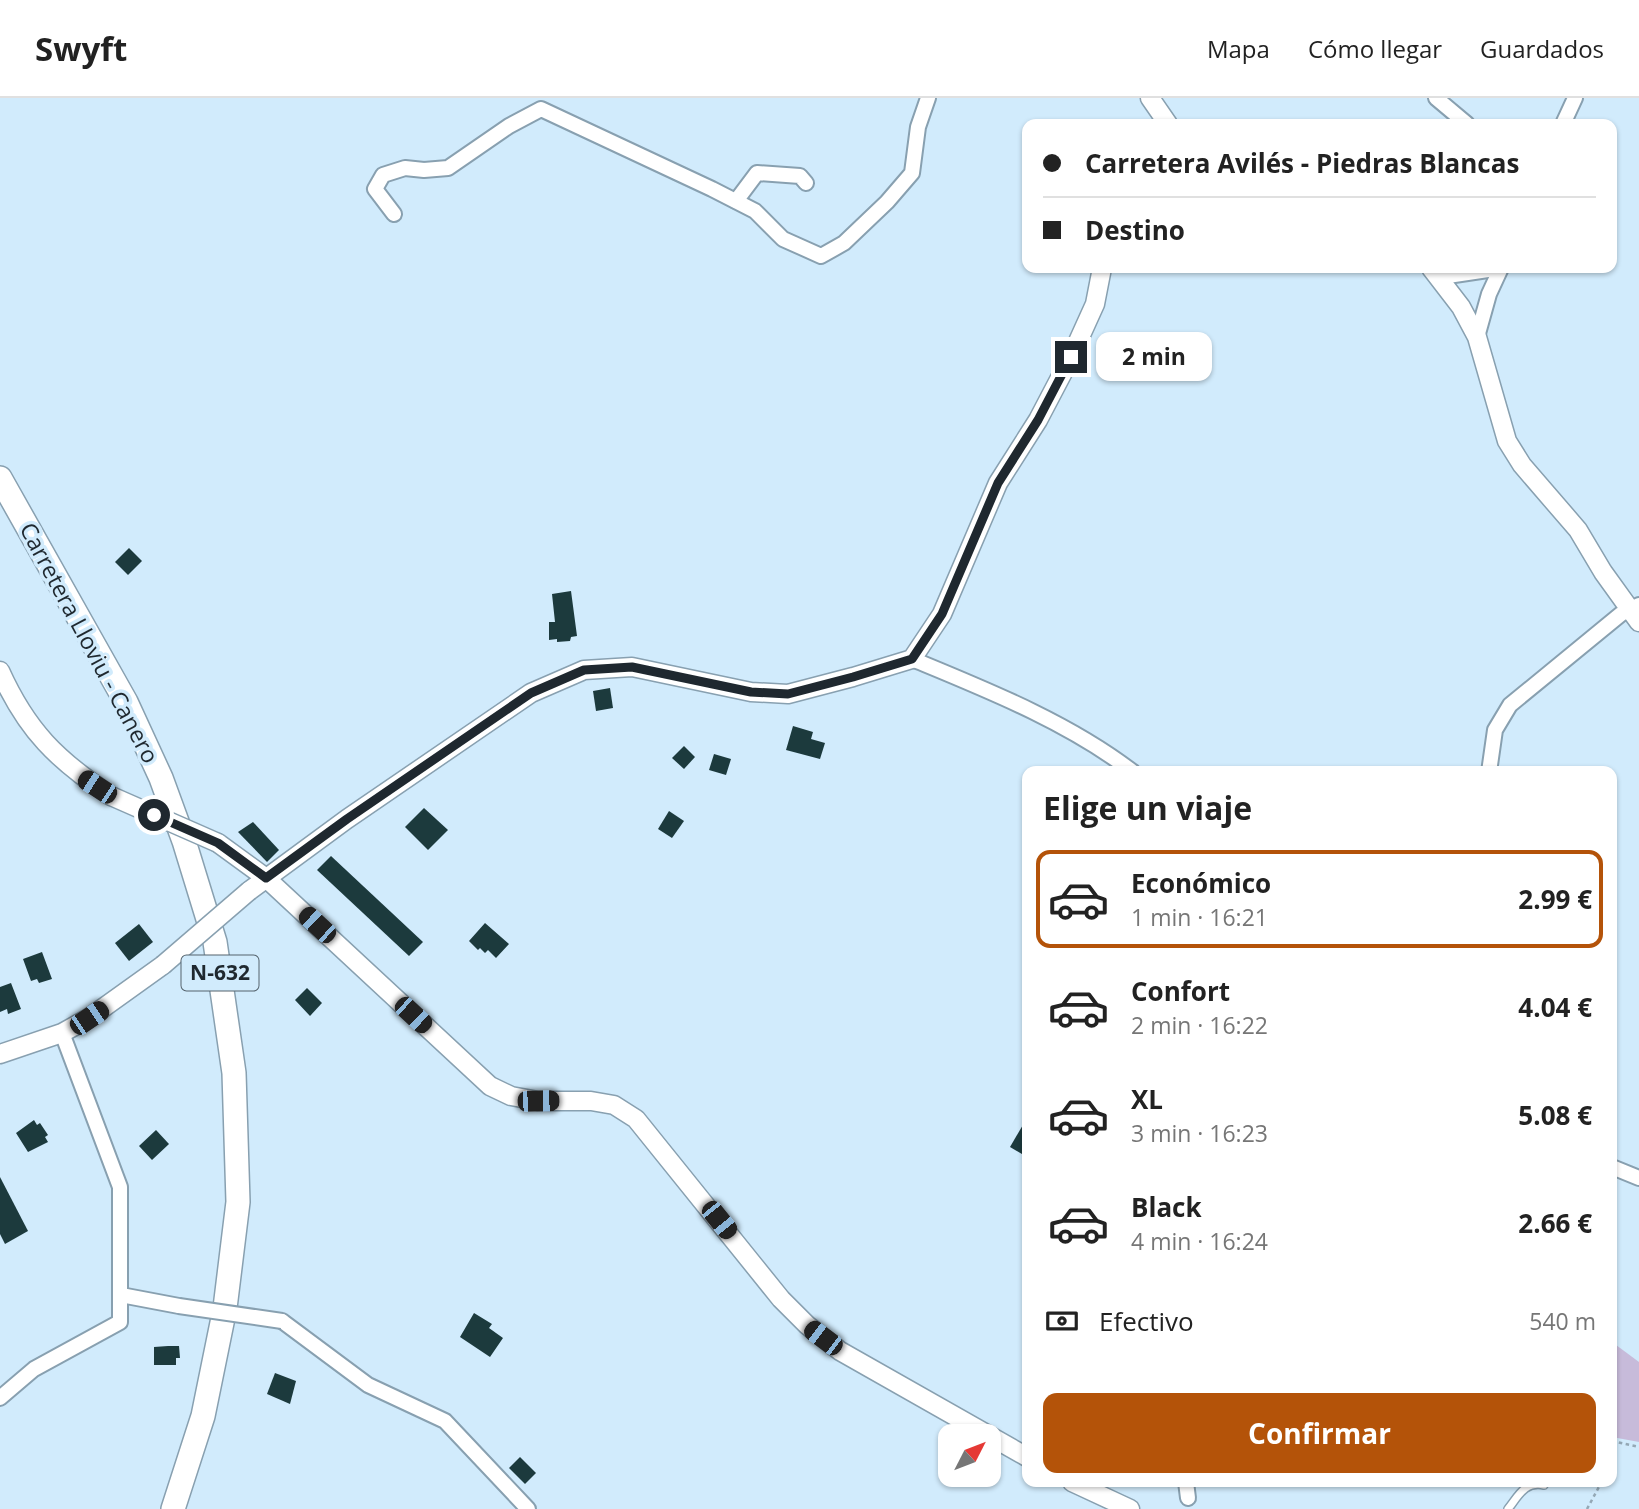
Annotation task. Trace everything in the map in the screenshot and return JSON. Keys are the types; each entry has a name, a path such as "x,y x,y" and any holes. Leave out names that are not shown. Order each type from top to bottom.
{"highway":[{"name":"Carretera Lloviu - Canero","path":"0,478 125,702 156,768 184,841 215,942 234,1073 238,1202 225,1308 203,1416 173,1509"}],"street":[{"path":"394,214 375,189 383,176 405,168 448,168 509,126 541,109 736,201 755,211 783,239 821,256 844,243 887,202 912,173 918,127 928,98"},
{"path":"1150,98 1165,119"},
{"path":"1436,98 1461,119"},
{"path":"1565,119 1575,98"},
{"path":"736,201 757,173 800,176 806,183"},
{"path":"0,1054 62,1033 89,1018 163,965 249,891 347,819 531,693 584,670 632,667 751,692 788,694 912,659 942,614 998,483 1038,420 1071,357 1095,304 1101,273"},
{"path":"1436,273 1461,306 1477,337 1507,441 1522,465 1577,530 1635,612 1510,705 1495,730 1490,766"},
{"path":"1477,337 1489,294 1499,273"},
{"path":"912,659 1052,722 1125,766"},
{"path":"0,671 28,723 56,756 111,796 218,843 266,878 490,1086 511,1096 538,1101 591,1101 614,1105 636,1119 781,1299 807,1325 840,1351 1022,1454"},
{"path":"0,1398 34,1369 120,1322 120,1187 62,1033"},
{"path":"1617,1169 1639,1178"},
{"path":"121,1295 282,1321 368,1385 445,1421 528,1509"},
{"path":"1083,1487 1130,1509"},
{"path":"1187,1487 1188,1498"}],"lane":[{"path":"1508,1509 1526,1487"}],"path":[{"path":"1617,1442 1639,1447"},
{"path":"1587,1509 1599,1487"}],"shaded area":[{"path":"1617,1346 1639,1362 1639,1442 1617,1438"}],"building":[{"path":"129,548 142,561 128,575 115,562"},
{"path":"571,591 577,636 571,637 570,641 549,640 549,622 555,622 552,594"},
{"path":"610,688 613,708 596,711 593,691"},
{"path":"793,726 813,732 811,739 825,743 820,759 786,750"},
{"path":"684,746 695,757 684,769 672,758"},
{"path":"714,754 731,759 726,775 709,770"},
{"path":"424,808 448,830 428,850 405,827"},
{"path":"669,811 684,821 672,838 658,829"},
{"path":"253,822 279,850 267,862 238,832"},
{"path":"331,856 423,942 409,956 317,870"},
{"path":"485,923 509,944 496,958 488,950 485,953 480,948 478,950 469,941"},
{"path":"139,924 153,942 129,961 115,943"},
{"path":"42,952 52,979 39,983 37,979 31,981 23,959"},
{"path":"11,983 21,1009 8,1014 7,1009 0,1012 0,987"},
{"path":"307,988 322,1003 310,1016 295,1000"},
{"path":"34,1120 37,1125 40,1123 48,1135 45,1137 48,1142 28,1152 16,1133"},
{"path":"1022,1127 1022,1154 1010,1147"},
{"path":"156,1130 169,1144 152,1160 139,1146"},
{"path":"0,1177 28,1231 5,1244 0,1234"},
{"path":"474,1313 492,1324 489,1328 503,1338 490,1357 460,1337"},
{"path":"179,1346 180,1358 176,1358 176,1365 154,1365 154,1347"},
{"path":"275,1373 296,1381 290,1404 267,1394"},
{"path":"520,1457 536,1473 525,1484 509,1468"}],"route":[{"path":"154,815 218,843 266,878 531,693 584,670 632,667 751,692 788,694 912,659 942,614 998,483 1038,420 1071,357"}]}
